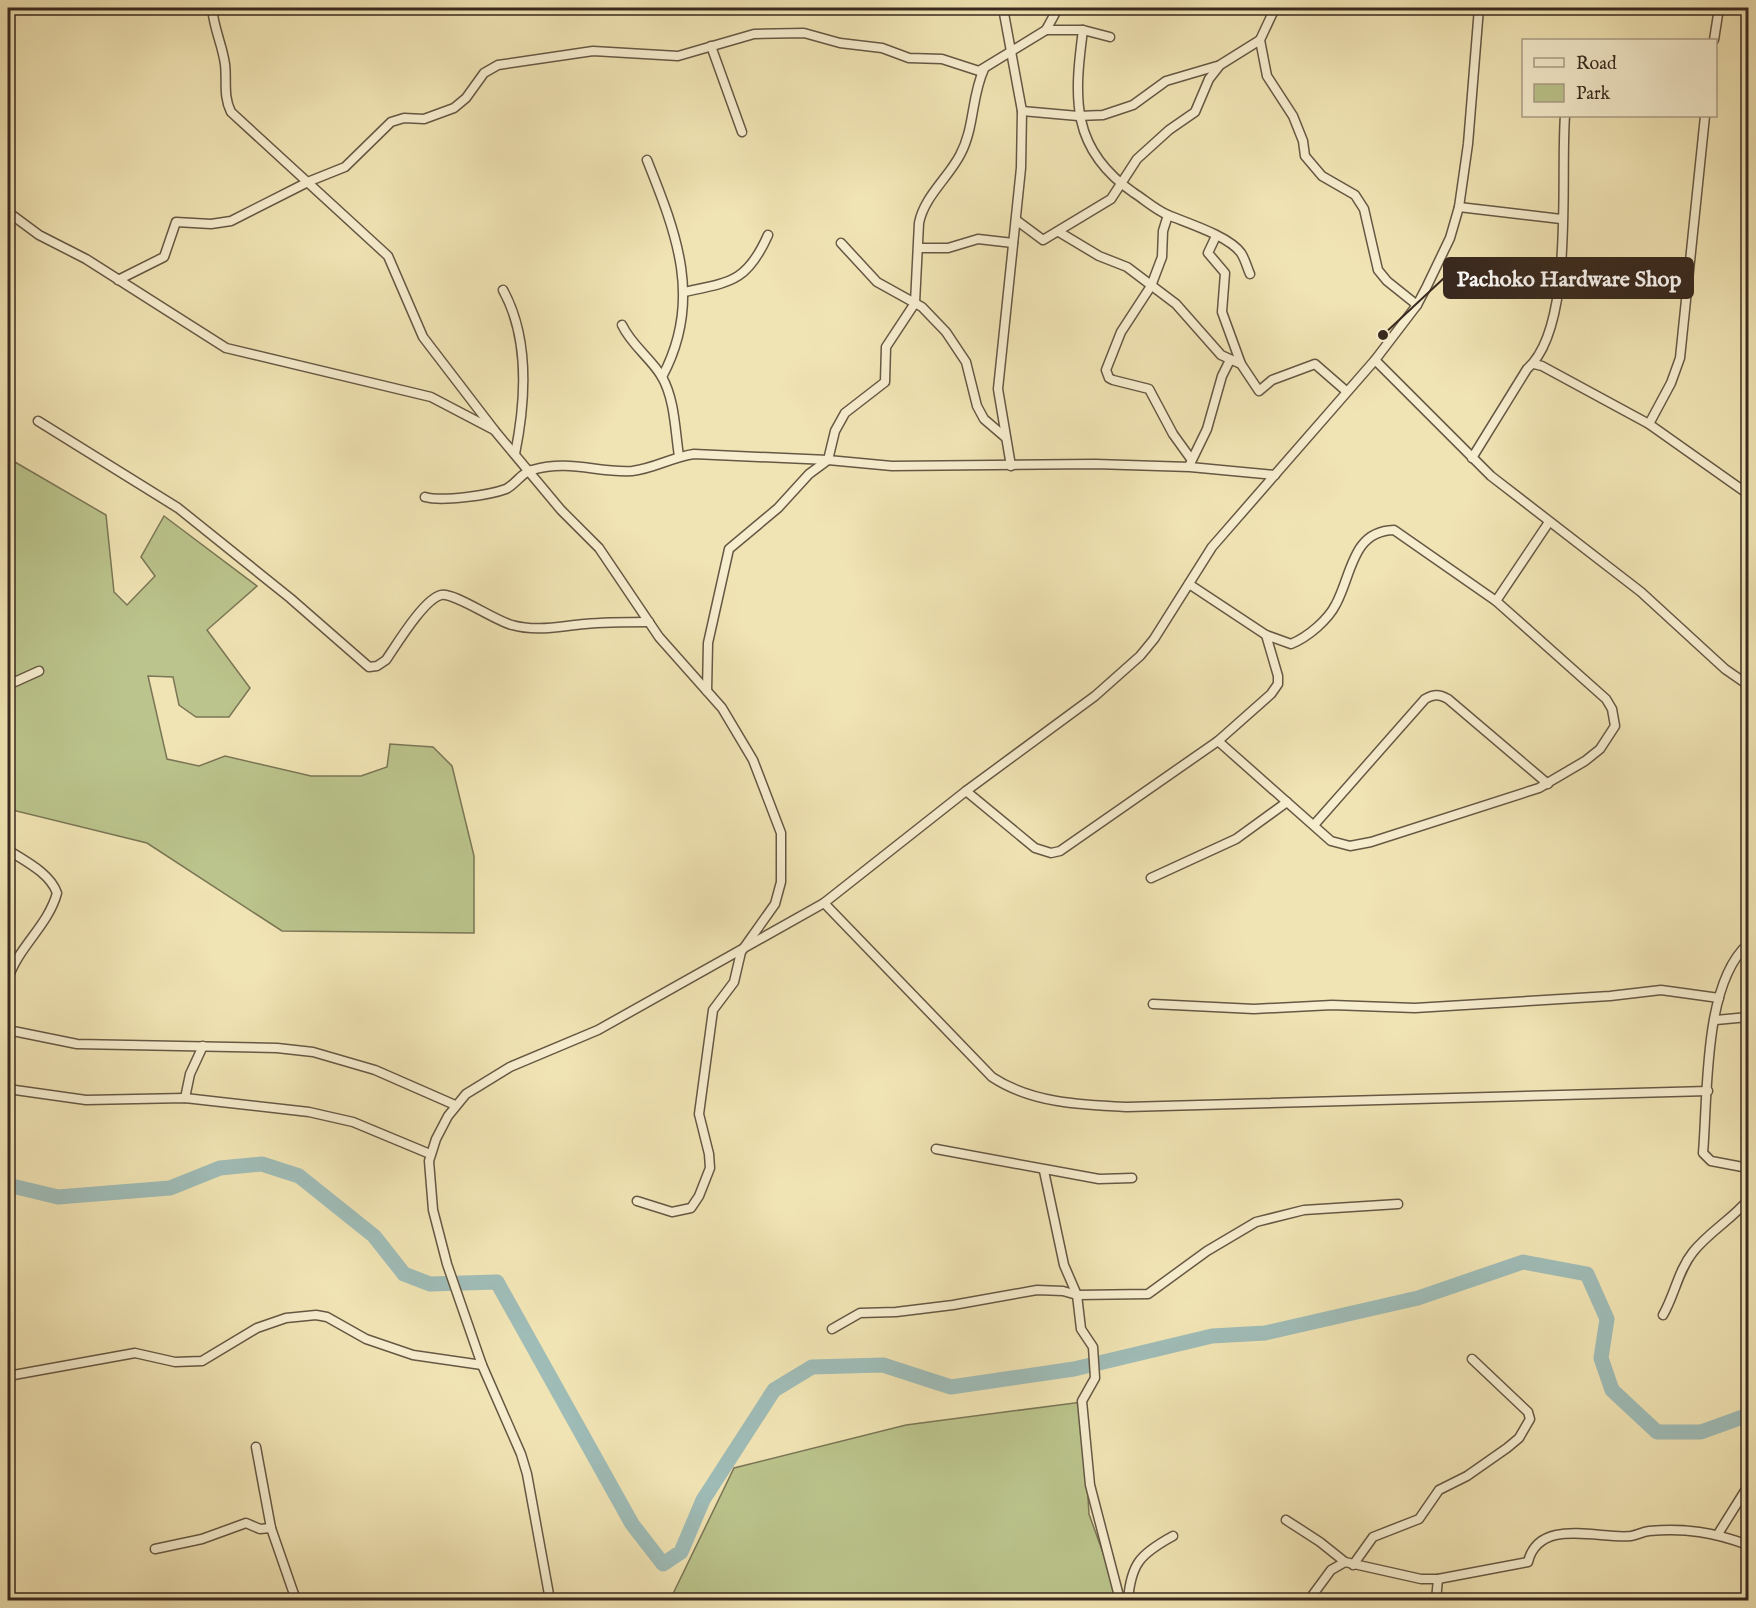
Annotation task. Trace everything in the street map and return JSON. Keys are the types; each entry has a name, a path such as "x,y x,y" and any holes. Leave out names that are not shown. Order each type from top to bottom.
{"street":[{"path":"212,8 214,29 225,63 226,97 231,112 309,181 388,256 423,337 495,431 561,510 599,548 670,651 708,691 726,714 753,760 775,813 782,842 782,873 778,897 741,952 734,982 713,1010 699,1114 710,1161 699,1196 693,1207 677,1212 637,1201"},
{"path":"1003,8 1022,111 1021,168 998,389 1011,466"},
{"path":"118,280 164,257 176,222 211,224 231,220 309,181 345,167 391,122 404,118 424,119 460,105 491,68 593,51 678,56 754,34 804,33 840,43 882,48 909,58 942,59 976,70 984,69 1046,30 1058,8"},
{"path":"1022,111 1078,116 1103,115 1133,105 1166,81 1220,65 1260,40 1275,8"},
{"path":"550,1600 527,1474 521,1454 482,1365 447,1264 430,1190 427,1169 430,1154 455,1105 466,1094 510,1067 598,1030 741,952 824,903 966,791 1120,675 1154,639 1212,547 1375,360 1417,305 1450,238 1459,207 1468,144 1479,8"},
{"path":"1714,39 1719,8"},
{"path":"1046,30 1083,30 1110,37"},
{"path":"1083,30 1076,97 1078,116 1097,158 1109,174 1122,185 1168,215 1193,222 1241,252 1250,274"},
{"path":"1260,40 1269,80 1293,116 1303,141 1305,156 1324,178 1356,195 1364,209 1381,275 1417,305"},
{"path":"711,46 742,132"},
{"path":"1016,220 1040,240 1059,232 1104,205 1122,185 1137,159 1166,132 1195,112 1209,79 1220,65"},
{"path":"708,691 708,643 729,549 778,508 810,474 828,460 835,431 845,413 885,382 886,347 915,303 922,210 961,153 973,119 975,91 984,69"},
{"path":"1472,458 1527,369 1534,364 1551,329 1557,302 1565,117"},
{"path":"1649,424 1671,383 1680,358 1705,117"},
{"path":"647,160 671,221 684,292 684,311 677,345 662,377"},
{"path":"1459,207 1562,219"},
{"path":"8,212 39,235 79,255 235,352 431,397 495,431"},
{"path":"1168,215 1163,231 1162,256 1151,286 1121,332 1108,364 1107,374 1113,380 1149,389 1190,463"},
{"path":"1059,232 1103,259 1123,265 1176,304 1216,351 1241,364"},
{"path":"684,292 733,281 750,267 768,235"},
{"path":"1216,236 1208,251 1225,273 1222,312 1241,364 1259,391 1272,380 1313,364 1346,391"},
{"path":"919,248 948,248 978,239 1013,243"},
{"path":"841,243 877,282 915,303 937,321 958,349 970,372 977,405 989,425 1005,437"},
{"path":"503,290 515,317 522,368 524,398 515,454"},
{"path":"622,325 633,344 662,377 670,400 679,456"},
{"path":"1190,463 1207,429 1222,376 1230,360"},
{"path":"1375,360 1472,458 1549,522 1641,592 1725,669 1749,685"},
{"path":"1534,364 1542,366 1649,424 1749,494"},
{"path":"38,421 178,508 290,598 369,667 377,666 386,660 424,607 433,598 446,594 501,622 526,629 621,621 649,622"},
{"path":"425,497 445,500 496,491 512,485 529,470 576,464 634,471 679,456 708,454 828,460 892,466 1190,463 1275,475"},
{"path":"1496,601 1549,522"},
{"path":"1189,584 1266,635 1291,644 1325,619 1337,602 1358,549 1369,537 1386,530 1394,530 1496,601 1606,699 1612,709 1615,726 1599,749 1548,784 1394,836 1350,846 1336,844 1218,741"},
{"path":"966,791 1035,848 1046,852 1056,852 1092,830 1218,741 1276,689 1278,676 1266,635"},
{"path":"8,685 39,671"},
{"path":"1314,825 1431,695 1439,695 1448,699 1548,784"},
{"path":"1151,878 1236,839 1287,802"},
{"path":"8,850 43,874 54,884 57,893 50,911 16,959 8,979"},
{"path":"824,903 992,1077 1007,1087 1048,1099 1127,1107 1708,1091"},
{"path":"1749,944 1729,969 1711,1031 1703,1153 1711,1161 1749,1168"},
{"path":"1153,1004 1254,1009 1332,1005 1415,1008 1610,996 1661,990 1719,998"},
{"path":"1716,1020 1727,1017 1749,1017"},
{"path":"8,1030 77,1044 277,1048 313,1052 375,1070 455,1105"},
{"path":"184,1098 190,1074 203,1046"},
{"path":"8,1089 86,1100 184,1098 285,1108 353,1122 430,1154"},
{"path":"936,1149 1044,1171 1099,1179 1132,1178"},
{"path":"1044,1171 1064,1265 1077,1295 1082,1329 1093,1347 1095,1378 1082,1401 1090,1485 1120,1600"},
{"path":"1662,1315 1674,1296 1678,1278 1691,1254 1749,1200"},
{"path":"832,1329 860,1313 954,1305 1037,1290 1063,1291 1077,1295 1139,1295 1153,1292 1225,1239 1272,1216 1304,1210 1398,1204"},
{"path":"8,1376 135,1353 175,1362 202,1361 257,1328 286,1318 316,1315 327,1317 366,1339 420,1357 482,1365"},
{"path":"1309,1600 1331,1570 1349,1563 1373,1537 1419,1519 1445,1485 1475,1471 1507,1448 1526,1428 1530,1419 1528,1412 1472,1359"},
{"path":"256,1447 272,1528 296,1600"},
{"path":"1718,1534 1749,1485"},
{"path":"1286,1520 1349,1563 1421,1579 1438,1579 1528,1562 1533,1548 1540,1543 1574,1533 1630,1536 1646,1531 1674,1530 1718,1534 1749,1545"},
{"path":"155,1549 202,1539 246,1523 260,1529 272,1528"},
{"path":"1128,1600 1129,1580 1134,1568 1151,1549 1173,1536"},
{"path":"1436,1600 1438,1579"}],"green space":[{"path":"8,458 106,515 114,592 127,605 155,576 141,557 164,516 257,586 207,630 250,688 229,717 196,717 179,705 173,677 148,676 167,759 199,766 225,756 311,776 361,776 387,767 390,744 433,747 452,766 474,856 474,933 282,931 147,843 8,809"},
{"path":"1082,1402 1089,1514 1120,1600 670,1600 734,1468 906,1425"}],"waterway":[{"path":"8,1185 58,1197 170,1188 220,1168 262,1164 299,1176 374,1236 404,1274 430,1284 497,1282 632,1524 663,1564 681,1552 703,1500 774,1390 812,1367 883,1365 951,1387 1074,1369 1212,1336 1265,1333 1418,1298 1523,1262 1587,1274 1607,1319 1601,1358 1612,1390 1657,1432 1701,1432 1748,1415"}],"place":[{"name":"Pachoko Hardware Shop","path":"1383,335"}]}
